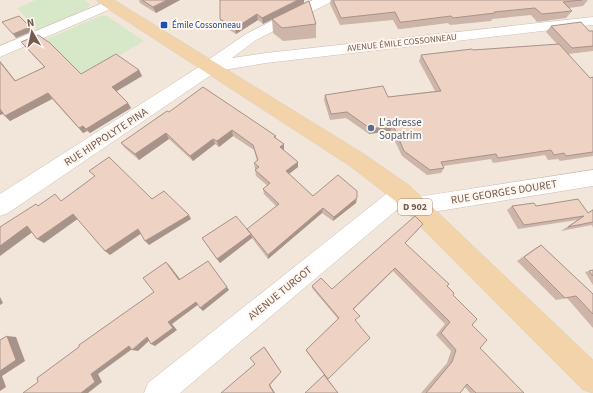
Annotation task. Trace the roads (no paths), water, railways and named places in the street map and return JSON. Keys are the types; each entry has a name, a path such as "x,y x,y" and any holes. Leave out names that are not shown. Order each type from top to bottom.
{"main road":[{"name":"D 902","path":"107,2 357,160 408,200 593,380"},
{"name":"RUE HIPPOLYTE PINA","path":"0,206 211,67"}],"street":[{"path":"211,67 250,37 324,0"},
{"path":"0,52 107,2"},
{"name":"AVENUE ÉMILE COSSONNEAU","path":"211,67 262,58 593,21"},
{"name":"RUE GEORGES DOURET","path":"408,200 593,178"},
{"name":"AVENUE TURGOT","path":"158,393 408,200"}],"place":[{"name":"Émile Cossonneau","path":"164,25"},
{"name":"L'adresse Sopatrim","path":"371,128"}]}
